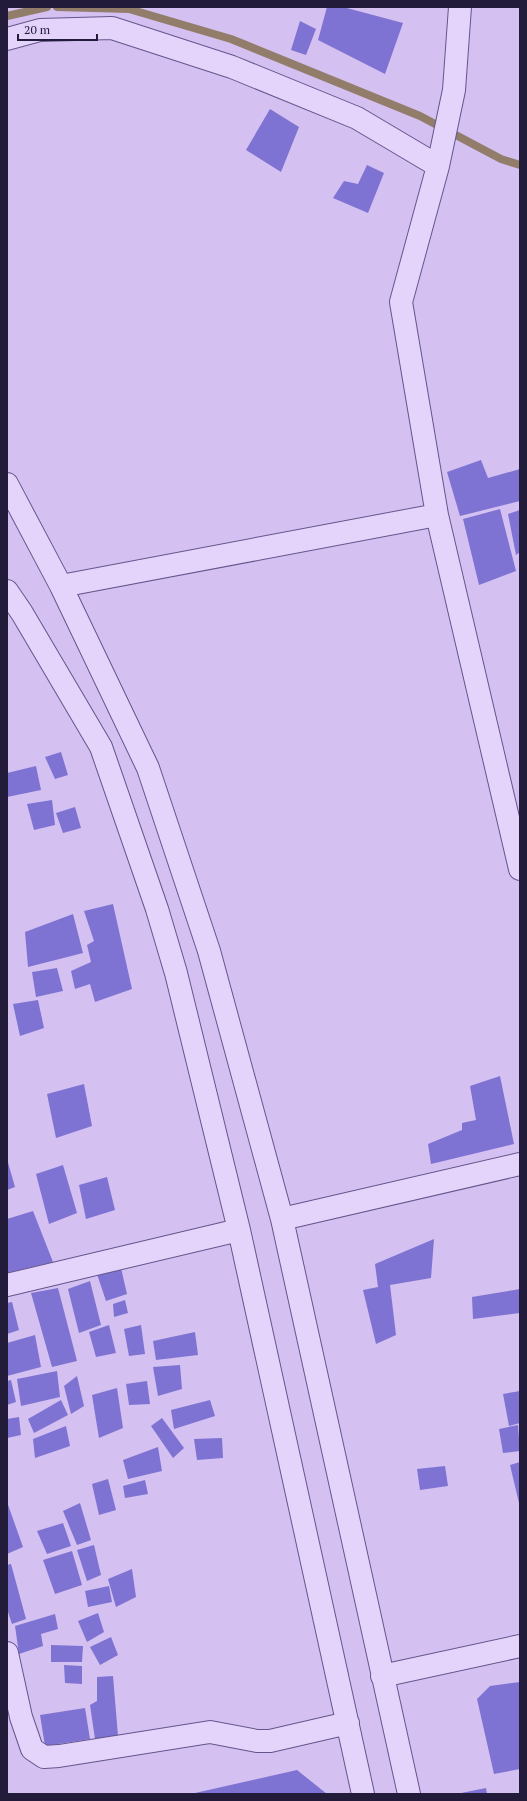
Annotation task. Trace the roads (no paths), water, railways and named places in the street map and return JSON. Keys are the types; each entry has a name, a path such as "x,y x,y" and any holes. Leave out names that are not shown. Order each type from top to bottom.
{"street":[{"path":"460,7 454,90 440,158 401,302 437,515 520,869"},
{"path":"7,39 40,30 112,28 232,67 358,118 440,158"},
{"path":"7,484 61,586 148,768 209,951 282,1219 408,1794"},
{"path":"61,586 437,515"},
{"path":"7,591 22,613 101,747 157,909 176,973 239,1230 363,1794"},
{"path":"282,1219 520,1164"},
{"path":"7,1285 239,1230"},
{"path":"382,1676 520,1646"},
{"path":"7,1653 14,1719 32,1749 44,1757 59,1756 210,1732 257,1741 270,1740 348,1722"}],"waterway":[{"path":"7,16 47,7"},
{"path":"57,7 129,9 231,39 420,116 501,159 520,165"}]}
